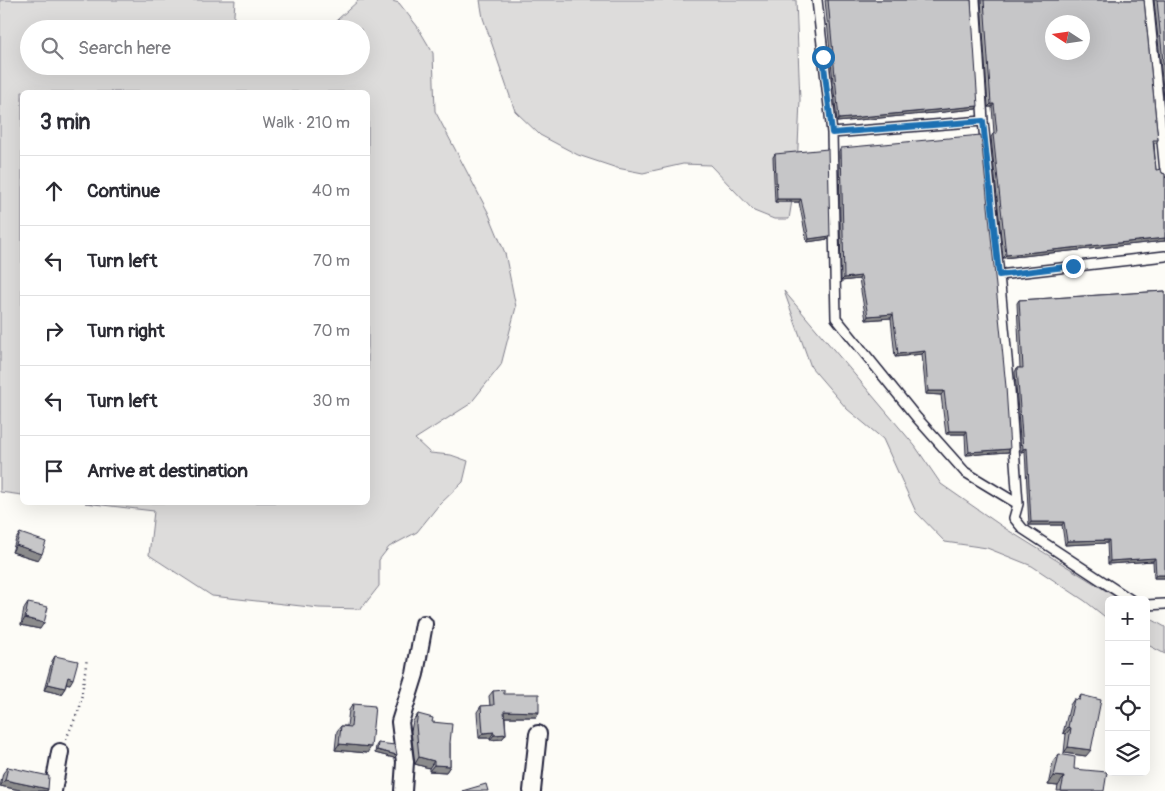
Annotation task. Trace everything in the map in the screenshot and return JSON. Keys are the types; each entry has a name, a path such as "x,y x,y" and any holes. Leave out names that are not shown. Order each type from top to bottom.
{"street":[{"path":"403,791 405,762 400,722 415,674 424,624"},
{"path":"532,791 538,734"},
{"path":"53,791 60,752"}],"lane":[{"path":"817,0 832,133 836,318 917,418 965,472 1018,504"},
{"path":"974,0 983,121 1010,390 1018,504 1014,518 1023,529 1125,596"},
{"path":"1148,0 1165,172"},
{"path":"832,133 983,121"},
{"path":"999,275 1165,256"},
{"path":"1150,605 1165,604"}],"path":[{"path":"60,752 80,707 86,658"}],"shaded area":[{"path":"0,0 235,0 234,20 20,20 20,75 370,75 370,20 337,20 359,0 389,0 399,3 417,26 433,53 435,111 488,212 505,253 516,307 501,365 470,404 415,439 430,453 451,455 468,461 463,482 438,506 417,532 389,547 379,560 379,586 361,609 319,608 212,596 149,555 154,511 102,505 370,505 370,90 20,90 20,495 0,492"},
{"path":"480,0 796,0 800,100 797,170 789,219 774,219 754,211 710,165 683,164 643,173 617,168 578,155 540,135 515,111 483,18"},
{"path":"784,291 915,446 941,484 1006,529 1115,596 1105,596 1105,617 1085,601 1032,566 987,548 945,542 916,512 883,439 847,409 811,367"},
{"path":"1150,618 1165,627 1165,654 1150,646"}],"building":[{"path":"828,0 971,0 978,106 839,119"},
{"path":"984,0 1144,0 1158,140 1153,140 1156,170 1161,169 1162,173 1165,174 1165,238 1006,255 993,134 997,133 994,104 991,104"},
{"path":"1157,0 1165,0 1165,83"},
{"path":"981,135 1006,387 1010,449 969,452 967,431 949,431 944,391 928,391 925,351 898,354 893,314 868,316 861,276 844,278 841,148"},
{"path":"828,149 830,236 809,239 801,199 777,199 775,154"},
{"path":"1165,291 1165,575 1156,575 1155,558 1110,561 1109,540 1067,541 1064,522 1031,522 1027,448 1023,449 1017,368 1023,368 1019,300"},
{"path":"20,533 46,542 42,554 16,545"},
{"path":"28,603 48,607 44,623 25,618"},
{"path":"55,656 78,661 73,679 68,677 65,688 48,684"},
{"path":"504,690 504,694 539,694 539,712 504,711 506,734 494,735 494,732 483,733 481,706 494,705 493,691"},
{"path":"1081,695 1101,700 1091,750 1068,747 1071,728 1068,727 1074,699 1080,700"},
{"path":"353,704 375,706 371,747 339,744 341,726 351,727"},
{"path":"418,714 433,718 432,722 452,724 450,766 434,765 434,761 419,757 416,725"},
{"path":"378,743 395,745 397,755 377,750"},
{"path":"1059,754 1075,757 1074,769 1105,772 1106,776 1104,791 1061,791 1064,777 1054,776"},
{"path":"8,767 49,776 48,789 5,780"},
{"path":"486,784 488,791 462,791"}],"route":[{"path":"823,57 832,133 983,121 999,275 1073,266"}]}
